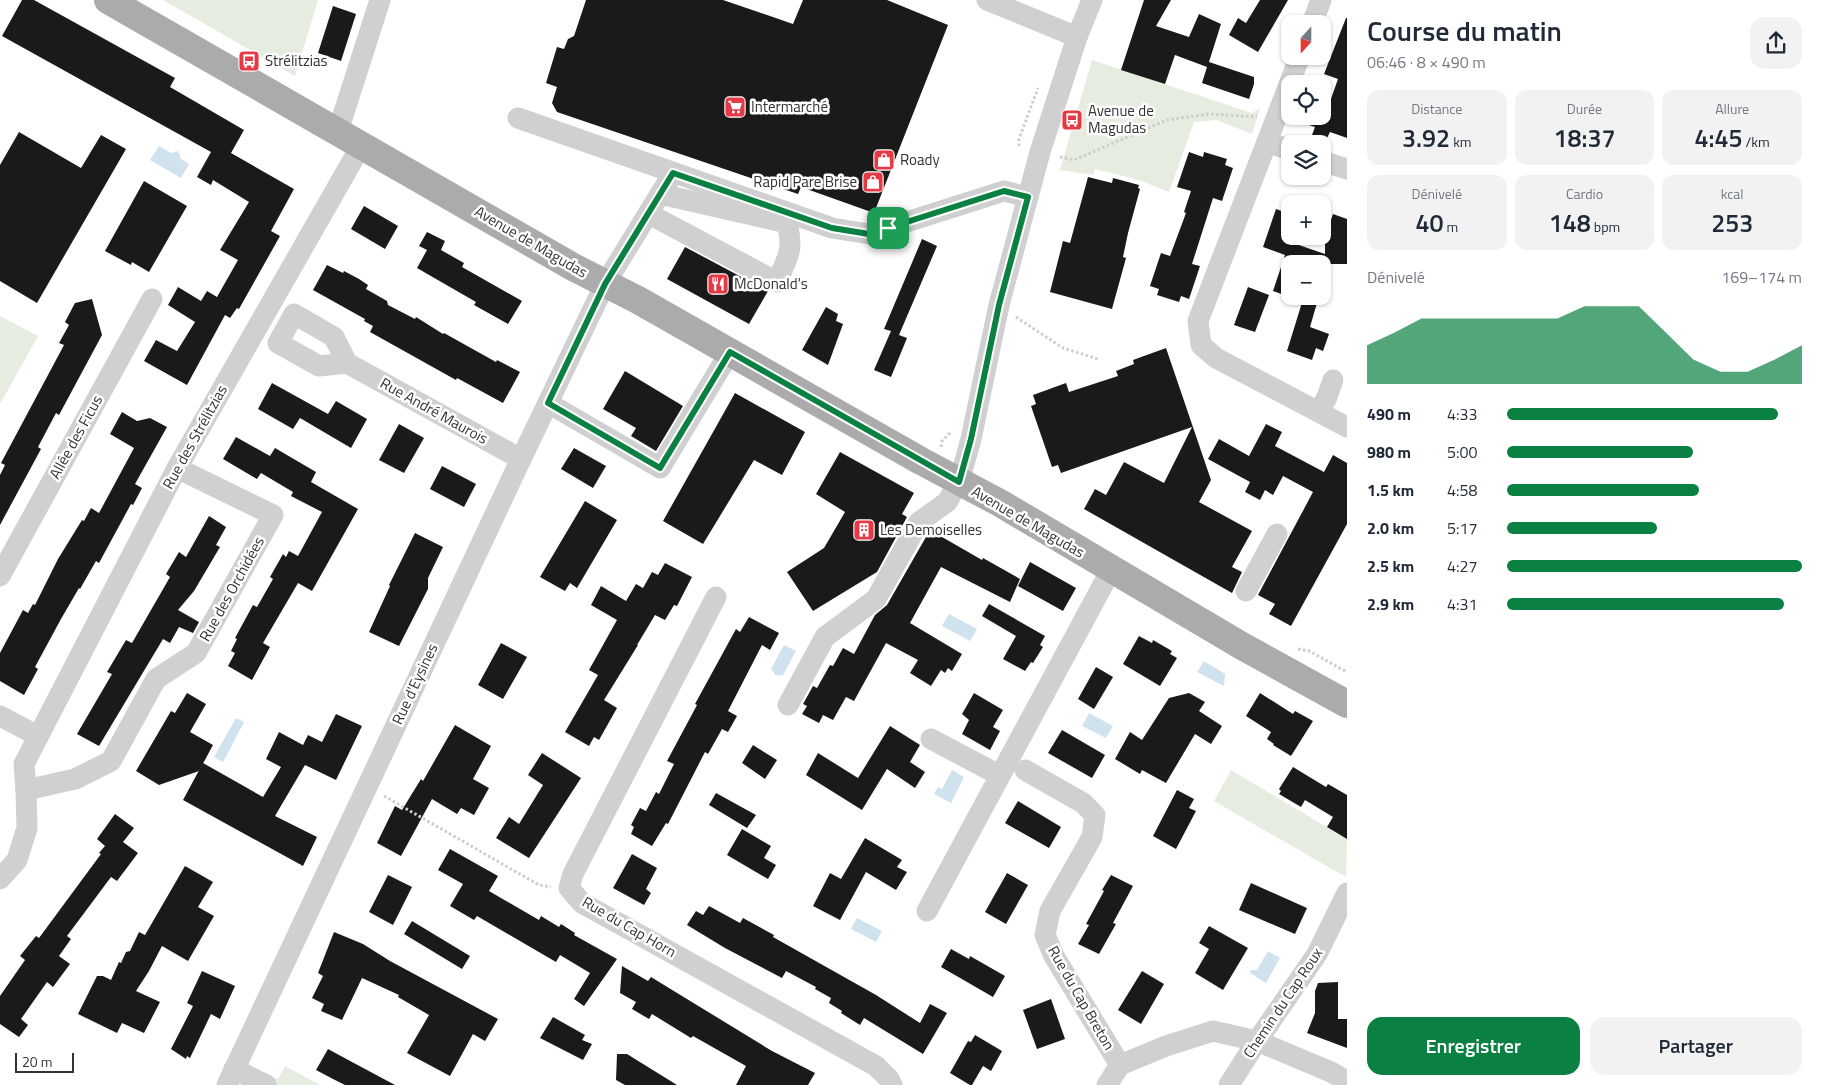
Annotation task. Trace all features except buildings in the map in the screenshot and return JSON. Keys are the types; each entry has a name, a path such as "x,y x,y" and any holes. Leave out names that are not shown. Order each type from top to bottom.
{"main road":[{"name":"Avenue de Magudas","path":"108,0 605,284 638,300 959,482 1000,503 1242,646 1347,704"}],"street":[{"path":"338,131 380,0"},
{"path":"987,0 1077,37"},
{"path":"788,705 825,637 876,599 920,522 947,502 959,482 971,439 999,305 1040,152 1077,37 1092,0"},
{"path":"1315,15 1321,0"},
{"path":"1297,65 1198,321 1201,345 1216,358 1347,427"},
{"path":"518,118 832,228 869,234 1004,191 1028,197"},
{"path":"1271,133 1281,142"},
{"name":"Rue des Strélitzias","path":"26,790 24,764 177,468 362,144"},
{"path":"1331,164 1347,169"},
{"name":"Rue d'Eysines","path":"230,1077 605,284 673,173"},
{"path":"649,214 777,282 791,249 787,223 660,194"},
{"name":"Allée des Ficus","path":"0,576 152,299"},
{"path":"548,403 660,468 730,352"},
{"name":"Rue André Maurois","path":"347,362 521,459"},
{"path":"1319,412 1328,397 1333,380"},
{"name":"Rue des Orchidées","path":"26,790 75,779 111,761 156,679 196,653 273,515 177,468"},
{"path":"1246,591 1277,534"},
{"path":"927,911 1111,570"},
{"name":"Rue du Cap Horn","path":"716,597 572,874 569,888 582,903 876,1066 889,1079 892,1085"},
{"path":"0,716 38,736"},
{"path":"931,740 999,775"},
{"name":"Rue du Cap Breton","path":"1025,770 1084,803 1095,815 1092,837 1050,911 1045,934 1054,956 1120,1065"},
{"path":"0,878 18,860 26,828 26,790"},
{"name":"Chemin du Cap Roux","path":"1229,1085 1257,1041 1318,954 1347,893"},
{"path":"1107,1085 1120,1065 1166,1046 1213,1031 1257,1041 1331,1072 1347,1082"},
{"path":"230,1077 266,1085"}],"path":[{"path":"1040,152 1074,160 1167,120 1209,114 1258,117 1271,133"},
{"path":"999,305 1063,348 1098,359"},
{"path":"384,796 542,887 569,888"}],"shaded area":[{"path":"163,0 318,0 295,76"},
{"path":"1092,60 1252,113 1260,108 1252,134 1216,120 1194,122 1169,192 1139,180 1095,169 1093,175 1060,170"},
{"path":"0,316 38,336 0,404"},
{"path":"1231,770 1347,839 1346,877 1214,801"},
{"path":"285,1066 320,1085 250,1085 255,1068 278,1079"}],"water":[{"path":"159,146 171,153 178,151 180,158 189,164 181,178 150,160"},
{"path":"949,614 977,629 970,641 942,626"},
{"path":"784,645 796,651 783,675 776,675 771,669"},
{"path":"1204,661 1225,674 1224,686 1197,672"},
{"path":"1089,713 1113,726 1106,738 1082,726"},
{"path":"236,718 244,722 223,762 214,757"},
{"path":"952,770 964,777 951,803 934,794 938,787 942,789"},
{"path":"857,918 882,931 876,942 851,929"},
{"path":"1268,951 1280,958 1266,983 1250,973 1251,970 1257,970"}],"place":[{"name":"Strélitzias","path":"249,61"},
{"name":"Intermarché","path":"735,107"},
{"name":"Avenue de Magudas","path":"1072,120"},
{"name":"Roady","path":"884,160"},
{"name":"Rapid Pare Brise","path":"873,182"},
{"name":"McDonald's","path":"718,284"},
{"name":"Les Demoiselles","path":"864,530"}],"route":[{"path":"673,173 832,228 869,234 888,228 1004,191 1028,197 999,305 971,439 959,482 730,352 660,468 567,412 548,403 605,284 673,173"}]}
